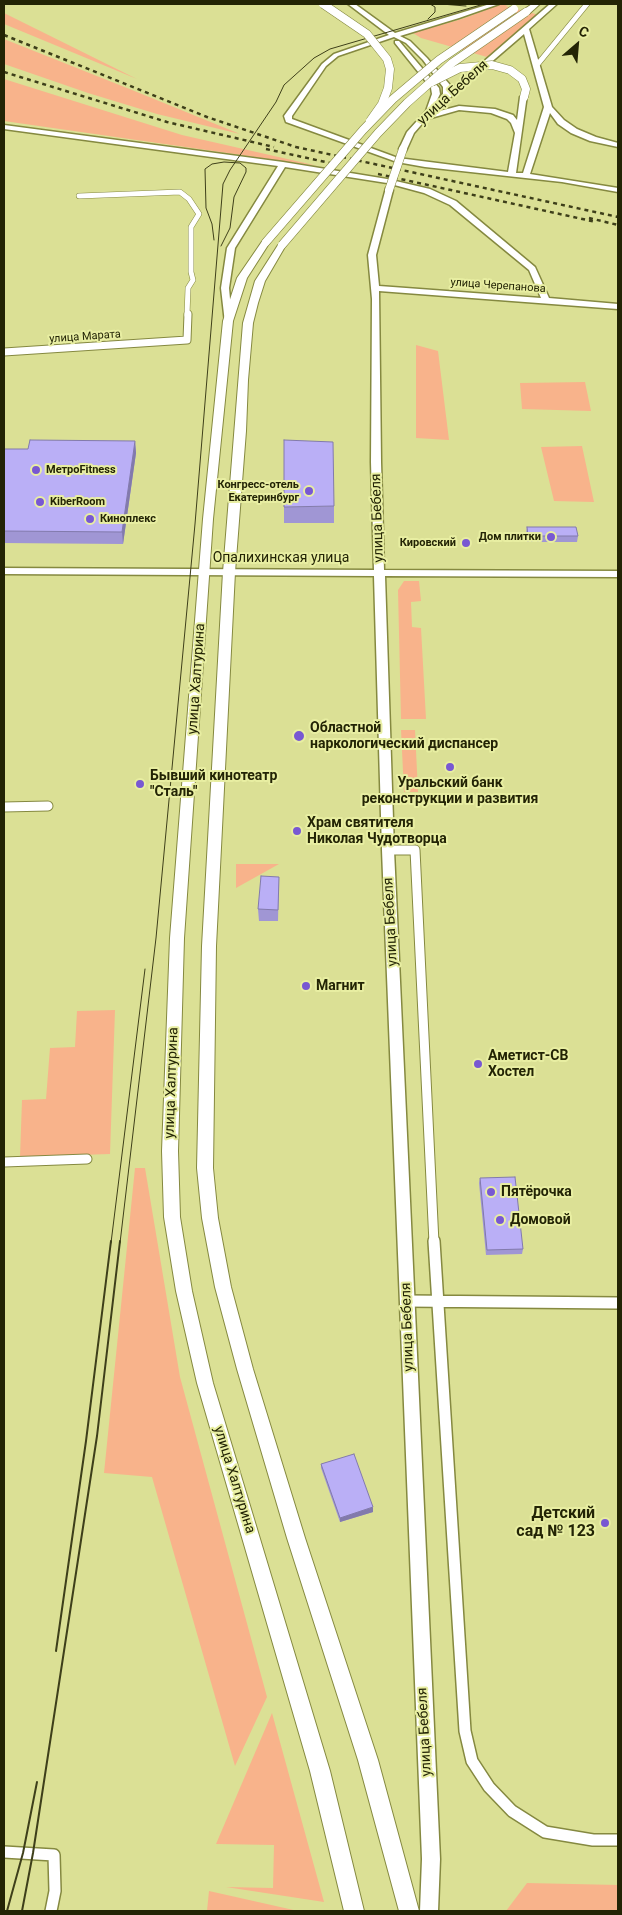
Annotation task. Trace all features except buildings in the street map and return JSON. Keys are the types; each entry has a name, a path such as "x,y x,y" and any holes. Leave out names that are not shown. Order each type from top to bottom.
{"main road":[{"path":"323,4 367,34 379,47 390,69 388,88 382,104 363,130"},
{"path":"351,4 394,35 408,42 445,83 447,94 442,102"},
{"path":"496,4 352,48 329,60 288,116 289,120 397,160 425,165 526,175 618,190"},
{"name":"улица Халтурина","path":"409,1911 368,1760 296,1538 245,1369 223,1287 210,1218 205,1168 210,946 229,572 248,322 260,281 282,245 378,133 420,91 470,50 536,4"},
{"name":"улица Бебеля","path":"429,1911 431,1859 388,850 376,462 375,288 372,255 389,190 403,148 416,125 554,4"},
{"name":"улица Халтурина","path":"354,1911 320,1771 205,1383 184,1291 172,1217 170,1151 177,938 204,572 228,321 242,278 266,242 363,130 417,78 464,42 517,6"},
{"path":"526,30 538,65 548,108 561,122 574,131 593,139 618,145"},
{"path":"394,35 397,43 436,88 434,100 426,115"},
{"path":"420,91 442,76 460,68 492,65 510,70 522,78 526,89 512,174"},
{"path":"416,125 426,118 446,110 470,108 492,111 510,118 516,123 518,133"},
{"path":"526,175 548,108"},
{"path":"4,127 283,164 387,181 427,191 453,204 532,269 542,288 546,301"},
{"path":"228,321 225,288 231,248 283,164"},
{"name":"улица Черепанова","path":"375,288 618,306"},
{"name":"Опалихинская улица","path":"4,571 618,574"}],"street":[{"path":"538,65 586,4"},
{"name":"улица Марата","path":"4,352 187,340 188,288 193,280 191,272 191,227 199,214 189,199 180,192 79,196"},
{"path":"4,807 48,806"},
{"path":"388,850 415,850 438,1301 465,1731 472,1761 489,1787 512,1811 545,1832 593,1840 618,1840"},
{"path":"4,1162 87,1159"},
{"path":"407,1301 618,1303"},
{"path":"4,1852 54,1855 55,1891 51,1911"}],"shaded area":[{"path":"502,4 511,4 505,6 539,15 487,57 421,38 413,33 462,19"},
{"path":"4,13 137,79 4,24"},
{"path":"4,39 240,134 157,114 4,64"},
{"path":"4,79 182,135 318,166 4,121"},
{"path":"416,345 438,351 449,440 416,438"},
{"path":"585,382 591,411 522,409 520,383"},
{"path":"582,446 594,502 554,501 541,447"},
{"path":"404,581 419,581 421,601 411,602 412,627 421,628 426,719 401,719 398,590"},
{"path":"401,730 415,730 418,792 404,792"},
{"path":"236,864 279,864 236,888"},
{"path":"115,1010 110,1154 20,1157 22,1100 46,1099 50,1048 75,1047 77,1011"},
{"path":"135,1168 145,1168 180,1377 267,1697 235,1766 152,1477 104,1473"},
{"path":"272,1713 324,1902 226,1887 273,1888 274,1845 216,1844"},
{"path":"527,1883 618,1885 618,1911 506,1911"},
{"path":"209,1891 298,1911 207,1911"}],"tram line":[{"path":"428,19 435,12 435,7 430,4"},
{"path":"441,4 466,6"},
{"path":"235,163 276,102 284,85 314,58 330,49 484,4"},
{"path":"120,1243 156,938 195,524 223,184 235,163"},
{"path":"214,240 212,224 206,208 205,169 212,164 235,163"},
{"path":"221,246 230,228 234,197 246,172 246,168 240,163 235,163"},
{"path":"111,1243 145,969"},
{"path":"56,1651 86,1441 111,1241"},
{"path":"22,1911 33,1853 97,1436 120,1241"},
{"path":"7,1911 23,1853 37,1782"}],"railway":[{"path":"4,35 207,117 296,147 618,217"},
{"path":"4,72 167,122 274,147"},
{"path":"266,149 330,163"},
{"path":"378,174 596,222"},
{"path":"589,218 618,225"}],"place":[{"name":"МетроFitness","path":"36,470"},
{"name":"Конгресс-отель Екатеринбург","path":"309,491"},
{"name":"KiberRoom","path":"40,502"},
{"name":"Киноплекс","path":"90,519"},
{"name":"Дом плитки","path":"551,537"},
{"name":"Кировский","path":"466,543"},
{"name":"Областной наркологический диспансер","path":"299,736"},
{"name":"Уральский банк реконструкции и развития","path":"450,767"},
{"name":"Бывший кинотеатр \"Сталь\"","path":"140,784"},
{"name":"Храм святителя Николая Чудотворца","path":"297,831"},
{"name":"Магнит","path":"306,986"},
{"name":"Аметист-СВ Хостел","path":"478,1064"},
{"name":"Пятёрочка","path":"491,1192"},
{"name":"Домовой","path":"500,1220"},
{"name":"Детский сад № 123","path":"605,1523"}]}
